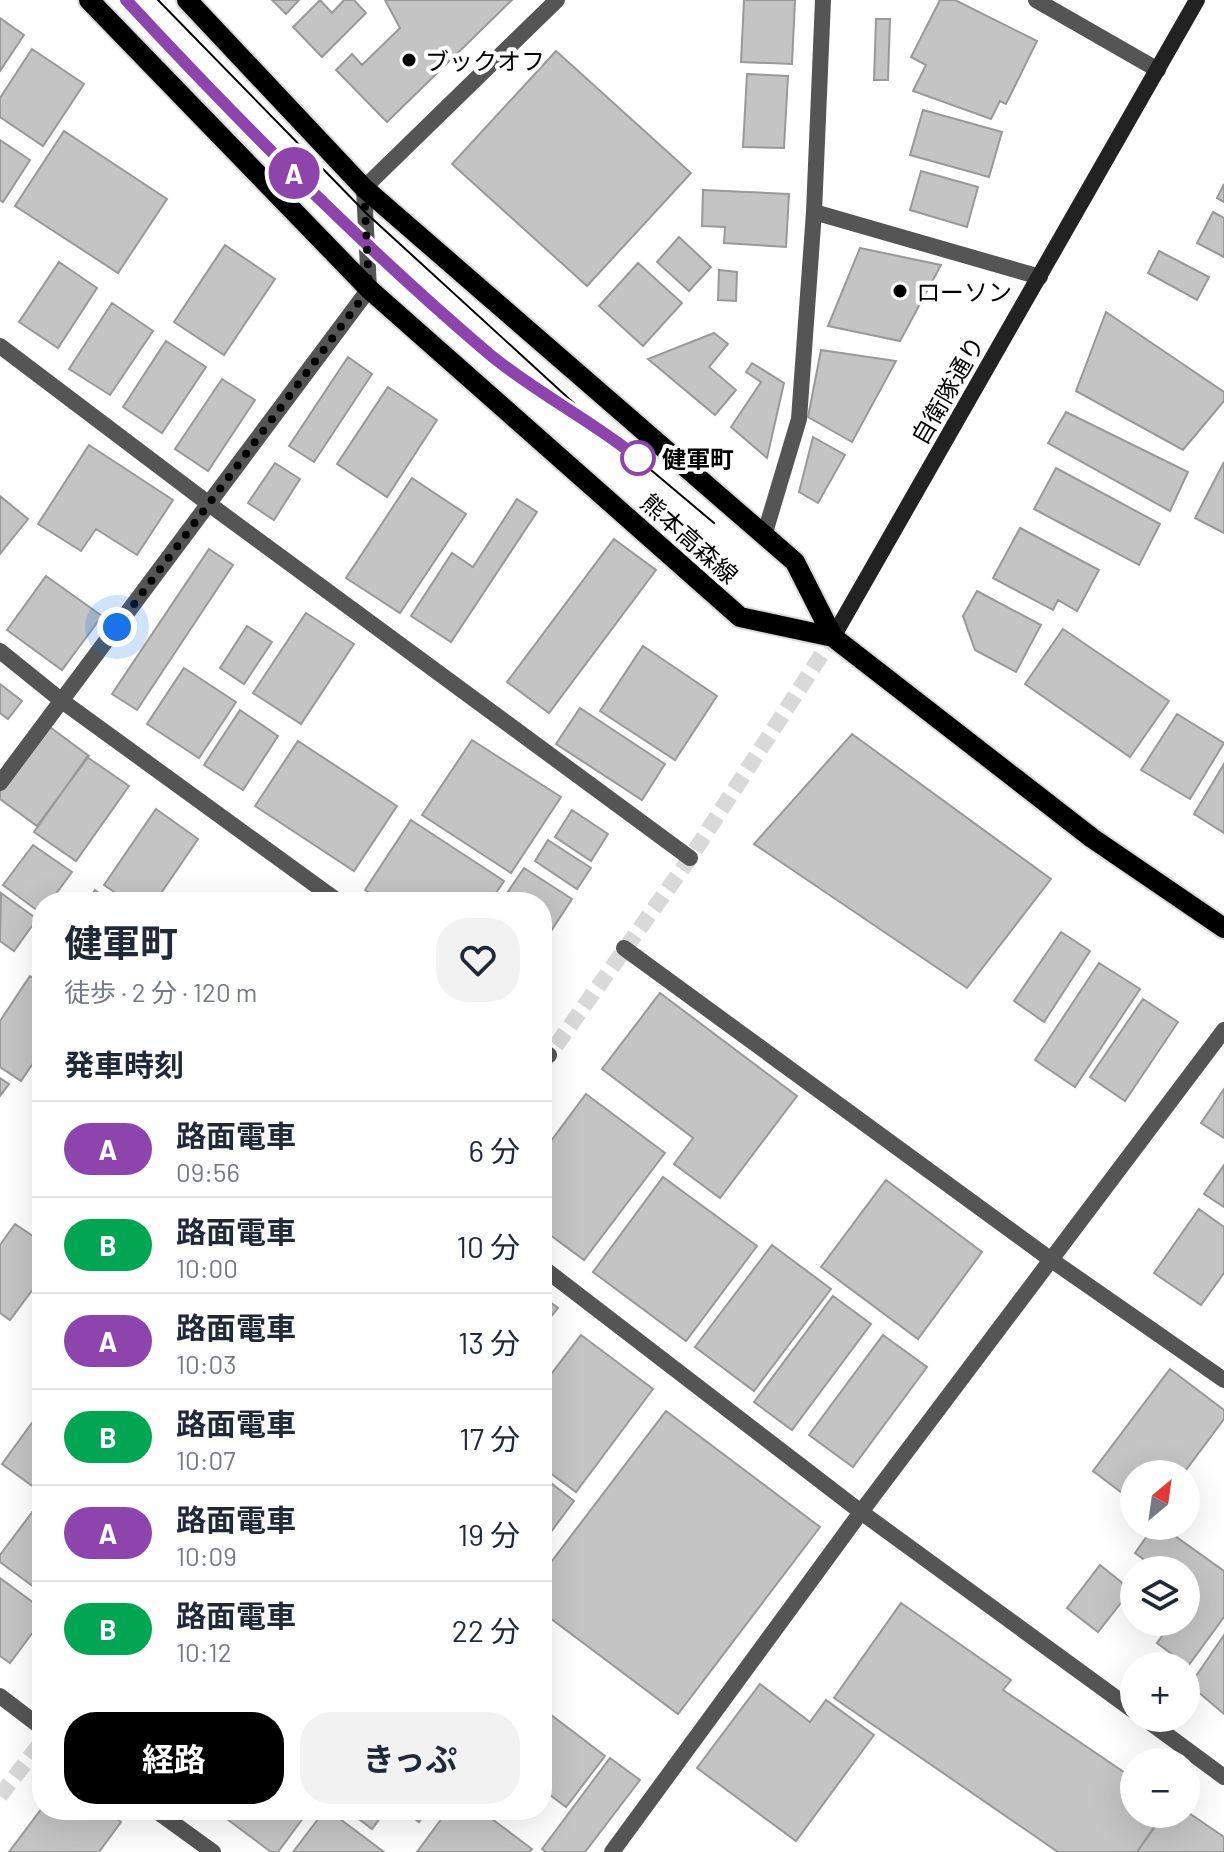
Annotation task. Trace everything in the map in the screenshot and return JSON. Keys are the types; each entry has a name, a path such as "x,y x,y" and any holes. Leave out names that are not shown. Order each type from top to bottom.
{"main road":[{"name":"熊本高森線","path":"89,0 369,289 740,617 833,637"},
{"name":"熊本高森線","path":"187,0 364,188 795,562 833,637 1092,838 1224,928"}],"street":[{"path":"0,783 369,289 364,188 557,0"},
{"path":"764,536 799,419 814,212 823,0"},
{"path":"1036,0 1158,70"},
{"name":"自衛隊通り","path":"833,637 1197,0"},
{"path":"814,212 1040,277"},
{"path":"0,346 690,858"},
{"path":"0,651 62,701 325,892"},
{"path":"624,948 1050,1259 1224,1380"},
{"path":"612,1852 861,1512 1224,1030"},
{"path":"552,1275 861,1512 1120,1701"},
{"path":"0,1696 32,1720"},
{"path":"1163,1732 1224,1777"},
{"path":"169,1820 213,1852"}],"building":[{"path":"272,0 299,0 286,14"},
{"path":"320,0 332,13 344,0 354,0 366,13 322,57 293,27"},
{"name":"ブックオフ","path":"385,0 512,0 387,122 336,70 352,54 362,65 400,28"},
{"path":"744,0 795,0 792,64 741,62"},
{"path":"940,0 955,0 1037,41 1006,104 1000,101 991,119 913,91 926,65 911,57"},
{"path":"0,18 24,35 0,71"},
{"path":"876,19 890,19 888,80 874,80"},
{"path":"32,49 84,84 43,146 0,117 0,98"},
{"path":"556,51 691,173 587,286 452,164"},
{"path":"747,74 788,76 784,148 743,147"},
{"path":"923,110 1002,132 989,177 910,155"},
{"path":"64,131 167,199 118,273 15,206"},
{"path":"0,140 30,160 3,202 0,200"},
{"path":"921,171 978,187 967,227 910,210"},
{"path":"1224,184 1224,202 1217,198"},
{"path":"703,190 789,194 786,247 724,243 725,227 702,226"},
{"path":"1213,212 1224,218 1224,257 1197,243"},
{"path":"679,237 711,267 689,291 657,262"},
{"path":"225,245 275,279 224,355 174,322"},
{"path":"860,248 941,265 900,341 828,326"},
{"path":"1159,251 1209,277 1197,300 1148,273"},
{"path":"59,262 97,288 58,348 19,322"},
{"path":"638,263 682,303 643,346 599,306"},
{"path":"719,270 737,272 736,301 718,300"},
{"path":"112,303 153,331 110,395 69,369"},
{"path":"1106,312 1224,392 1224,401 1183,450 1076,391"},
{"path":"714,333 728,344 709,367 736,390 715,415 648,359"},
{"path":"166,341 206,367 162,433 123,407"},
{"path":"821,350 896,361 852,442 808,417"},
{"path":"348,357 372,374 314,462 289,446"},
{"path":"752,363 784,383 767,458 731,427 761,382 746,372"},
{"path":"222,379 255,400 208,471 175,449"},
{"path":"388,387 437,420 387,497 337,464"},
{"path":"1066,412 1188,472 1170,511 1048,443"},
{"path":"813,437 845,455 818,503 799,492"},
{"path":"89,445 173,500 137,555 96,529 81,551 38,524"},
{"path":"1224,462 1224,533 1195,518"},
{"path":"275,463 300,479 274,520 248,503"},
{"path":"1056,468 1160,524 1139,565 1034,509"},
{"path":"412,478 466,514 400,613 346,578"},
{"path":"0,496 28,519 0,554"},
{"path":"517,499 537,512 451,642 411,616 452,553 473,567"},
{"path":"1020,528 1099,570 1077,611 1058,600 1053,610 993,578"},
{"path":"614,539 656,570 549,713 507,682"},
{"path":"209,549 233,565 137,710 112,694"},
{"path":"46,576 102,616 62,670 7,630"},
{"path":"977,591 1041,625 1016,672 975,650 963,616"},
{"path":"306,613 354,644 301,724 253,693"},
{"path":"247,626 272,642 244,684 220,668"},
{"path":"1063,629 1169,701 1130,757 1025,684"},
{"path":"643,646 717,696 675,760 600,711"},
{"path":"184,668 236,702 199,758 147,724"},
{"path":"0,684 22,701 8,719 0,713"},
{"path":"580,708 665,764 642,800 556,744"},
{"path":"240,710 278,736 243,790 204,765"},
{"path":"1177,714 1224,743 1190,799 1141,770"},
{"path":"43,722 89,756 37,826 0,799 0,781"},
{"path":"852,734 1051,879 967,988 754,844"},
{"path":"472,740 561,797 511,873 422,815"},
{"path":"298,741 397,806 354,871 255,806"},
{"path":"87,757 129,786 76,861 34,832"},
{"path":"1224,764 1224,833 1194,814"},
{"path":"156,809 198,839 162,892 114,892 104,885"},
{"path":"572,810 608,834 591,861 555,837"},
{"path":"411,820 504,881 497,892 365,890"},
{"path":"548,840 591,868 577,889 535,861"},
{"path":"33,845 72,872 57,892 32,892 32,907 3,885"},
{"path":"524,868 572,899 552,930 552,892 508,892"},
{"path":"1,893 32,915 32,926 14,951 0,941"},
{"path":"1061,932 1090,951 1044,1022 1014,1001"},
{"path":"1099,963 1140,989 1075,1087 1035,1060"},
{"path":"30,976 32,977 32,1065 21,1081 0,1067 0,1021"},
{"path":"660,993 797,1096 720,1198 674,1164 693,1138 602,1069"},
{"path":"1143,999 1178,1022 1125,1101 1090,1077"},
{"path":"0,1078 9,1084 0,1096"},
{"path":"1224,1089 1224,1138 1201,1123"},
{"path":"586,1094 665,1153 584,1260 552,1236 552,1140"},
{"path":"1224,1165 1224,1207 1204,1194"},
{"path":"663,1177 757,1246 686,1341 593,1272"},
{"path":"886,1180 982,1252 918,1339 821,1267"},
{"path":"1199,1209 1224,1227 1224,1273 1201,1305 1154,1273"},
{"path":"15,1224 32,1235 32,1290 10,1320 0,1313 0,1245"},
{"path":"772,1245 831,1289 754,1391 695,1347"},
{"path":"833,1296 871,1324 792,1430 754,1402"},
{"path":"581,1335 653,1389 576,1492 552,1474 552,1373"},
{"path":"883,1335 927,1367 853,1467 809,1435"},
{"path":"1170,1369 1224,1410 1224,1419 1193,1460 1120,1460 1120,1491 1093,1471"},
{"path":"666,1411 820,1527 678,1714 552,1620 552,1561"},
{"path":"32,1423 32,1486 2,1464"},
{"path":"552,1484 574,1501 552,1531"},
{"path":"32,1512 32,1586 0,1562 0,1555"},
{"path":"1144,1540 1181,1540 1224,1571 1224,1617 1198,1652 1169,1652 1157,1643 1162,1636 1200,1636 1200,1556 1139,1556 1135,1553"},
{"path":"1100,1565 1120,1581 1120,1604 1098,1632 1067,1608"},
{"path":"0,1578 32,1602 32,1633 10,1663 0,1656"},
{"path":"901,1603 1011,1680 1003,1690 1120,1769 1120,1828 1154,1828 1137,1852 1058,1852 834,1698"},
{"path":"1224,1635 1224,1714 1200,1694 1200,1670"},
{"path":"760,1684 810,1722 826,1700 874,1735 796,1841 697,1768"},
{"path":"552,1716 605,1756 566,1807 552,1796"},
{"path":"610,1758 640,1780 585,1852 546,1852 542,1849"},
{"path":"33,1820 121,1822 99,1852 9,1852"},
{"path":"228,1820 302,1820 278,1852 271,1852"},
{"path":"317,1820 341,1820 384,1852 293,1852"},
{"path":"360,1820 379,1820 372,1829"},
{"path":"441,1820 493,1820 532,1849 529,1852 417,1852"},
{"path":"1200,1821 1224,1837 1224,1852 1137,1852 1153,1828 1200,1828"}],"tunnel":[{"path":"552,1051 690,858 833,637"},
{"path":"0,1796 32,1754"}],"tram line":[{"path":"126,0 275,158 381,261 492,354 550,395"},
{"name":"A","path":"126,0 353,233 491,356 601,428 638,458"},
{"path":"158,0 366,213 601,428 714,523"}],"place":[{"name":"ブックオフ","path":"409,60"},
{"name":"ローソン","path":"900,291"},
{"name":"健軍町","path":"638,458"}],"route":[{"path":"117,627 369,289 364,188 646,433 638,458"}]}
